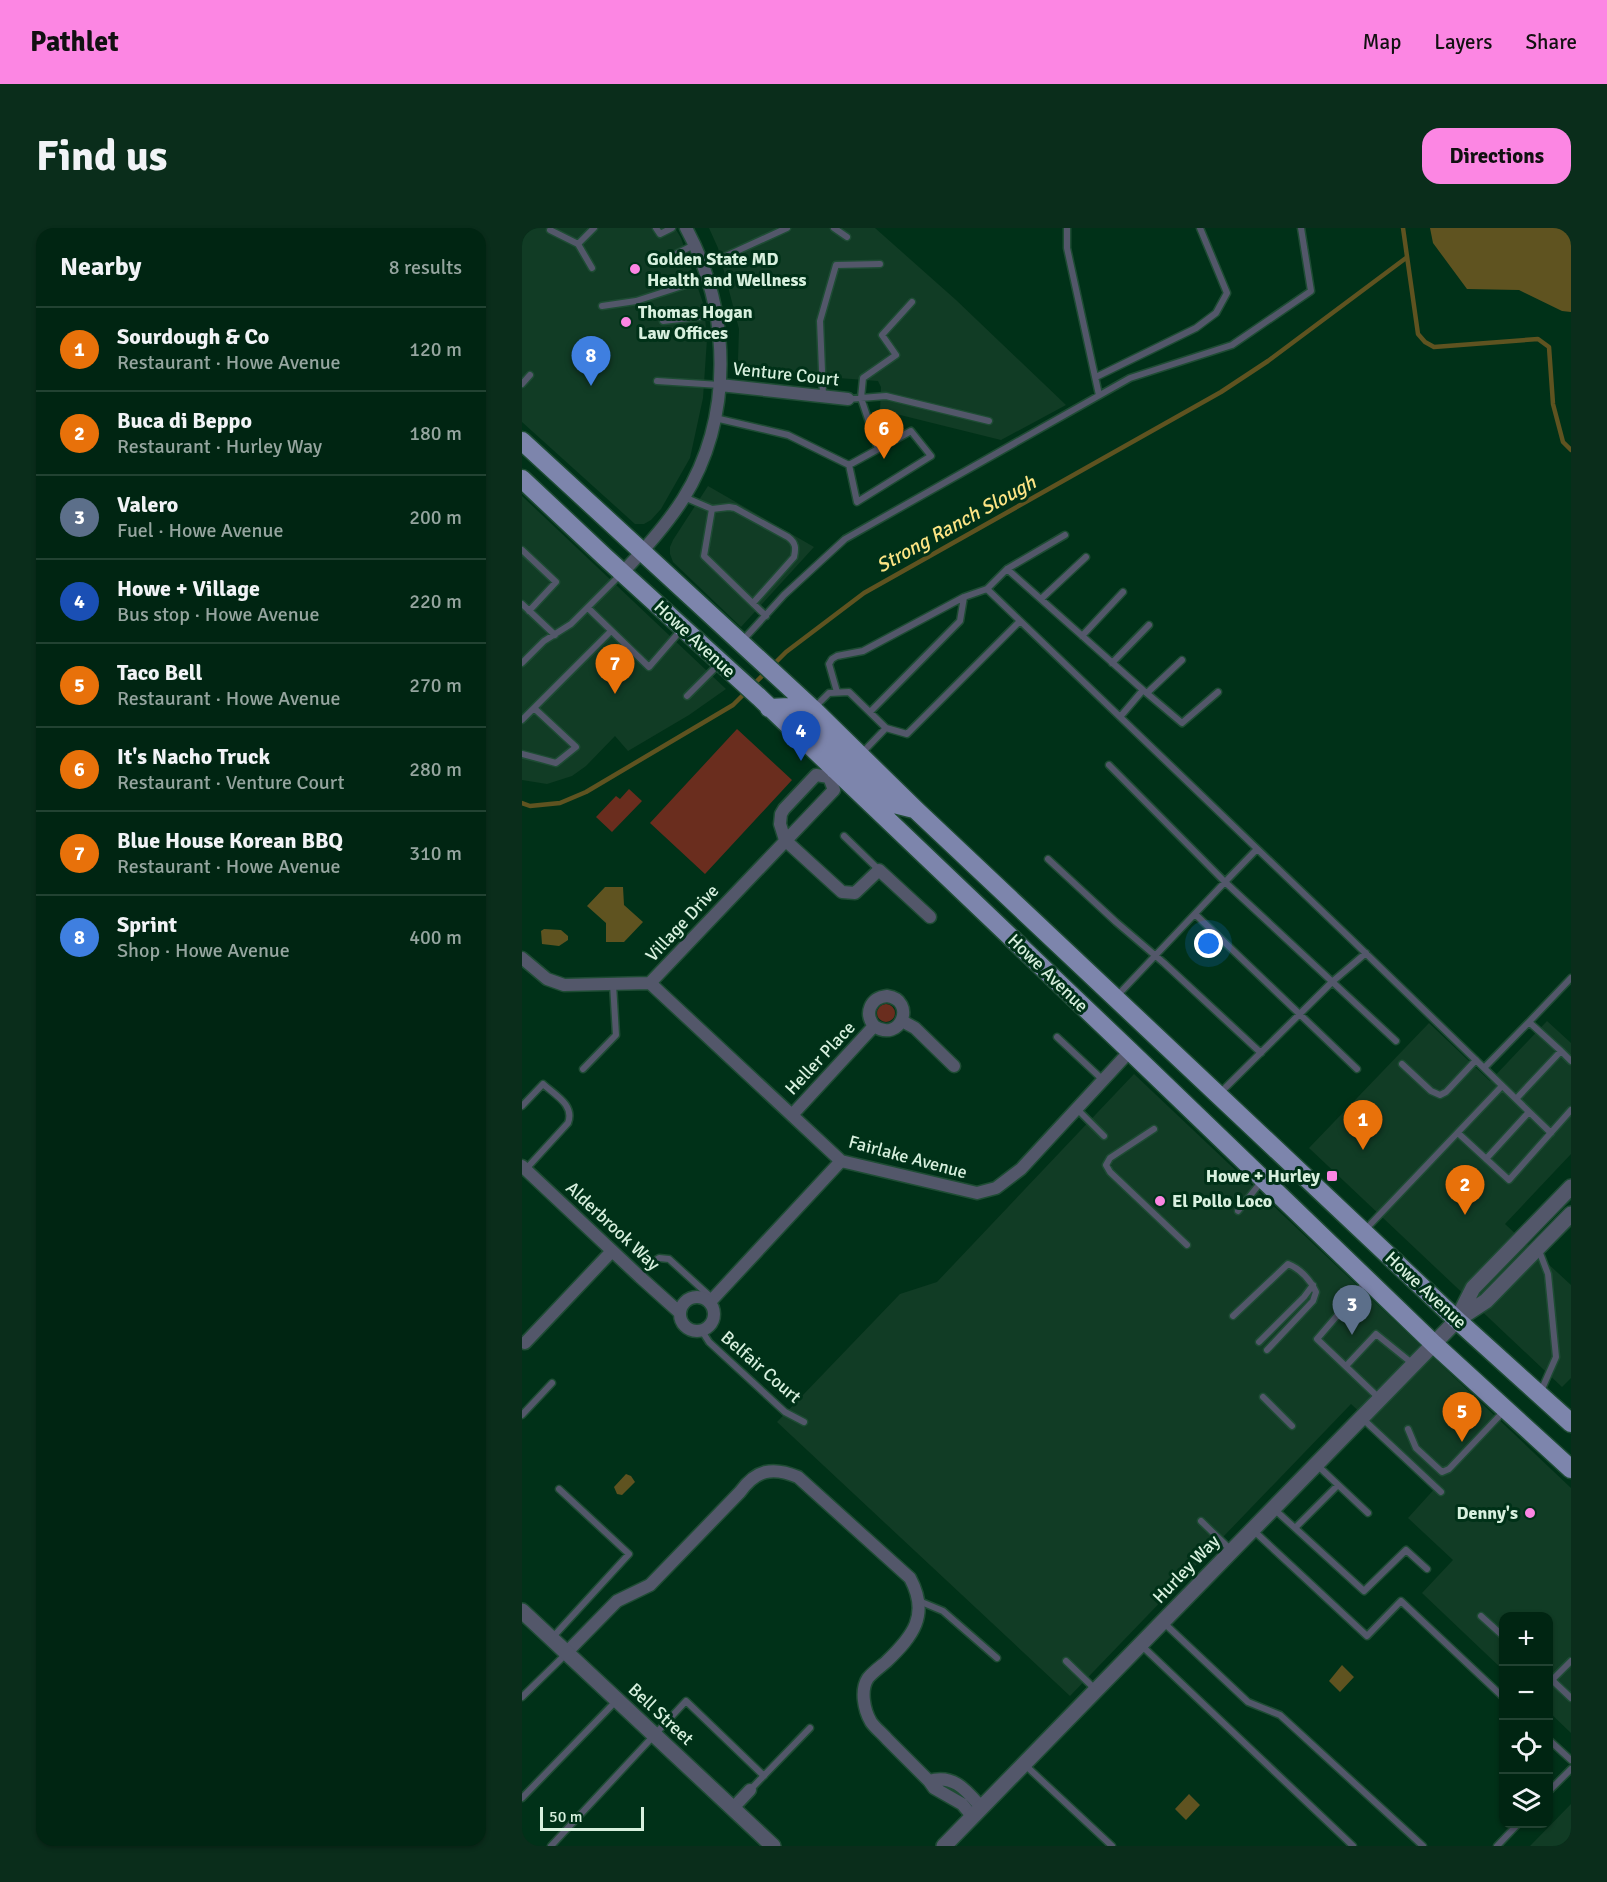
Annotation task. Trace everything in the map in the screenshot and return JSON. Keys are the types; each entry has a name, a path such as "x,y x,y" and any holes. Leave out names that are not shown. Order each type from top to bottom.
{"main road":[{"name":"Howe Avenue","path":"522,441 719,625 741,642 813,709 1115,998 1457,1320 1571,1423"},
{"name":"Howe Avenue","path":"522,479 764,702 832,774 1130,1051 1434,1344 1571,1469"},
{"path":"764,702 789,706 837,752 854,758 860,755"},
{"path":"832,774 848,765 890,803 916,810"},
{"path":"1130,1051 1152,1052 1162,1057 1205,1094 1218,1095"}],"street":[{"path":"622,573 669,521 684,497 704,454 715,418 721,357 717,315 706,272 686,228"},
{"name":"Venture Court","path":"720,385 855,398"},
{"path":"832,774 816,775 784,809 780,824 785,840 842,892 855,893 879,870 930,917"},
{"name":"Village Drive","path":"522,958 547,979 564,985 650,983 834,790 832,774"},
{"name":"Fairlake Avenue","path":"650,983 841,1161 977,1193 996,1188 1015,1174 1130,1051"},
{"name":"Heller Place","path":"881,997 892,997 899,1002 903,1010 902,1021 895,1028 879,1029 874,1026 869,1010 874,1001 881,997"},
{"path":"902,1021 915,1028 954,1066"},
{"name":"Heller Place","path":"792,1115 874,1026"},
{"path":"711,1301 841,1161"},
{"name":"Alderbrook Way","path":"524,1168 680,1312 680,1318 686,1328 696,1332 702,1331"},
{"name":"Hurley Way","path":"1457,1320 1473,1288 1571,1187"},
{"name":"Hurley Way","path":"944,1846 1457,1320 1486,1302 1571,1214"},
{"path":"525,1343 612,1251"},
{"path":"680,1312 684,1302 689,1299 700,1297 711,1301"},
{"path":"702,1331 714,1319 711,1301"},
{"path":"567,1653 617,1601 650,1585 748,1482 763,1472 786,1472 798,1477 910,1578 919,1601 916,1626 909,1638 868,1678 863,1696 871,1723 929,1781 940,1778 951,1781 965,1790 976,1812"},
{"name":"Bell Street","path":"522,1611 774,1846"},
{"path":"733,1808 750,1790"}],"lane":[{"path":"578,244 594,228"},
{"path":"656,228 660,234 672,228"},
{"path":"602,306 636,301 706,272 788,228"},
{"path":"834,228 847,237"},
{"path":"1067,228 1067,248 1099,395"},
{"path":"1096,378 1196,328 1216,313 1227,293 1200,228"},
{"path":"741,642 784,595 845,539 1130,378 1232,345 1311,291 1301,228"},
{"path":"550,230 578,244 592,268"},
{"path":"670,257 695,245"},
{"path":"823,396 820,321 836,265 880,264"},
{"path":"878,449 855,398 863,378 896,355 882,335 912,302"},
{"path":"663,321 717,315"},
{"path":"522,384 530,375"},
{"path":"657,381 720,385"},
{"path":"855,398 885,396 989,421"},
{"path":"715,418 788,435 849,465"},
{"path":"911,431 931,456 857,502 849,465 911,431"},
{"path":"684,497 712,509 735,508 794,541 796,548 794,557 753,603"},
{"path":"712,509 704,556 766,616"},
{"path":"837,692 829,664 832,659 843,654 863,651 964,597 987,590 1007,569 1065,535"},
{"path":"522,549 556,582 529,611"},
{"path":"1041,599 1086,557"},
{"path":"1007,569 1182,723 1218,692"},
{"path":"522,663 539,645 571,624 622,573"},
{"path":"987,590 1551,1133"},
{"path":"1082,636 1123,592"},
{"path":"870,712 960,621 964,597"},
{"path":"522,604 555,635"},
{"path":"588,608 649,668 683,627"},
{"path":"813,709 829,693 849,692 886,728 907,734 1020,621"},
{"path":"1113,663 1149,625"},
{"path":"522,720 611,630"},
{"path":"1120,717 1182,660"},
{"path":"687,696 721,663"},
{"path":"522,754 556,763 576,747 534,708"},
{"path":"860,755 886,728"},
{"path":"1109,765 1225,882 1396,1041"},
{"path":"844,836 879,870"},
{"path":"1115,998 1257,849"},
{"path":"1047,859 1261,1053"},
{"path":"1195,914 1357,1069"},
{"path":"1218,1095 1299,1013 1366,953"},
{"path":"1484,1068 1571,978"},
{"path":"583,1069 616,1035 613,984"},
{"path":"1529,1022 1571,1060"},
{"path":"1057,1037 1103,1080"},
{"path":"1516,1099 1561,1051"},
{"path":"1402,1064 1431,1091 1440,1095 1446,1092 1476,1060"},
{"path":"522,1106 543,1084 567,1106 571,1116 568,1123 524,1168"},
{"path":"1364,1232 1502,1086"},
{"path":"1077,1109 1104,1136"},
{"path":"1458,1132 1509,1180 1571,1110"},
{"path":"1486,1159 1529,1112"},
{"path":"1154,1129 1110,1158 1106,1165 1110,1172 1187,1245"},
{"path":"1238,1211 1264,1179"},
{"path":"1538,1248 1548,1274 1556,1357 1539,1394"},
{"path":"640,1277 651,1263 659,1258 669,1259 711,1301"},
{"path":"1233,1316 1288,1264 1297,1267 1316,1292 1313,1301 1267,1350"},
{"path":"1368,1280 1317,1339 1379,1399"},
{"path":"1259,1342 1304,1297 1312,1285"},
{"name":"Belfair Court","path":"702,1331 709,1342 786,1412 804,1422"},
{"path":"1346,1366 1376,1334 1413,1365"},
{"path":"522,1415 552,1383"},
{"path":"1263,1397 1292,1426"},
{"path":"1408,1429 1416,1448 1442,1472 1449,1469 1506,1410"},
{"path":"1361,1418 1441,1492"},
{"path":"1315,1464 1368,1513"},
{"path":"1295,1528 1338,1485"},
{"path":"552,1638 629,1554 559,1489"},
{"path":"1273,1508 1364,1591 1406,1551 1427,1569"},
{"path":"1201,1521 1231,1551"},
{"path":"1252,1529 1367,1636 1401,1601 1499,1693"},
{"path":"919,1601 943,1611 997,1658"},
{"path":"1481,1616 1499,1632"},
{"path":"1163,1622 1248,1702 1280,1715 1423,1846"},
{"path":"1141,1645 1353,1846"},
{"path":"522,1697 567,1653"},
{"path":"1066,1660 1097,1691"},
{"path":"1553,1676 1571,1661"},
{"path":"1553,1682 1571,1698"},
{"path":"522,1798 618,1700"},
{"path":"550,1846 686,1701 764,1776"},
{"path":"750,1790 810,1728"},
{"path":"1553,1744 1571,1760"},
{"path":"1024,1764 1112,1846"},
{"path":"1553,1787 1571,1769"},
{"path":"1497,1846 1514,1828"}],"shaded area":[{"path":"522,228 675,228 681,238 704,306 707,339 703,398 690,458 661,509 644,524 635,524 522,422"},
{"path":"709,228 875,228 956,300 1066,405 1001,440 880,410 881,387 878,381 747,371 738,360 739,329 718,248"},
{"path":"1430,228 1571,228 1571,312 1562,311 1519,290 1467,289 1433,243"},
{"path":"708,486 814,547 741,627 673,562 670,554 673,540"},
{"path":"522,496 726,689 689,715 628,751 615,736 586,766 572,776 547,784 522,780"},
{"path":"737,729 792,780 705,874 650,823"},
{"path":"629,789 642,801 612,832 596,817 616,796 620,799"},
{"path":"605,887 623,887 624,905 643,922 624,942 606,942 606,923 587,906"},
{"path":"544,929 561,930 568,936 568,940 559,946 542,944 541,931"},
{"path":"886,1004 892,1007 895,1013 892,1019 886,1022 880,1019 877,1013 880,1007"},
{"path":"1547,1021 1571,1043 1571,1154 1505,1224 1571,1285 1571,1378 1562,1387 1309,1148 1429,1023 1490,1081"},
{"path":"1134,1074 1571,1488 1571,1656 1565,1662 1571,1668 1571,1733 1553,1716 1553,1612 1499,1612 1499,1666 1422,1593 1453,1560 1408,1518 1438,1485 1351,1404 1070,1696 777,1422 900,1294 937,1282"},
{"path":"626,1474 631,1476 635,1482 622,1495 617,1494 614,1487"},
{"path":"1342,1665 1354,1677 1340,1692 1329,1681"},
{"path":"1189,1794 1200,1805 1186,1820 1175,1809"},
{"path":"1571,1804 1571,1846 1530,1846 1548,1828 1553,1828 1553,1822"}],"waterway":[{"path":"1403,228 1418,334 1434,347 1538,339 1549,347 1553,404 1563,442 1571,450"},
{"name":"Strong Ranch Slough","path":"772,666 786,652 864,593 1221,392 1268,361 1406,258"},
{"name":"Strong Ranch Slough","path":"753,685 766,672"},
{"name":"Strong Ranch Slough","path":"522,803 530,806 560,803 586,792 733,705 747,691"}],"place":[{"name":"Golden State MD Health and Wellness","path":"635,269"},
{"name":"Thomas Hogan Law Offices","path":"626,322"},
{"name":"Sprint","path":"591,386"},
{"name":"It's Nacho Truck","path":"884,459"},
{"name":"Blue House Korean BBQ","path":"615,694"},
{"name":"Howe + Village","path":"801,761"},
{"name":"Sourdough & Co","path":"1363,1150"},
{"name":"Howe + Hurley","path":"1332,1176"},
{"name":"El Pollo Loco","path":"1160,1201"},
{"name":"Buca di Beppo","path":"1465,1215"},
{"name":"Valero","path":"1352,1335"},
{"name":"Taco Bell","path":"1462,1442"},
{"name":"Denny's","path":"1530,1513"}]}
